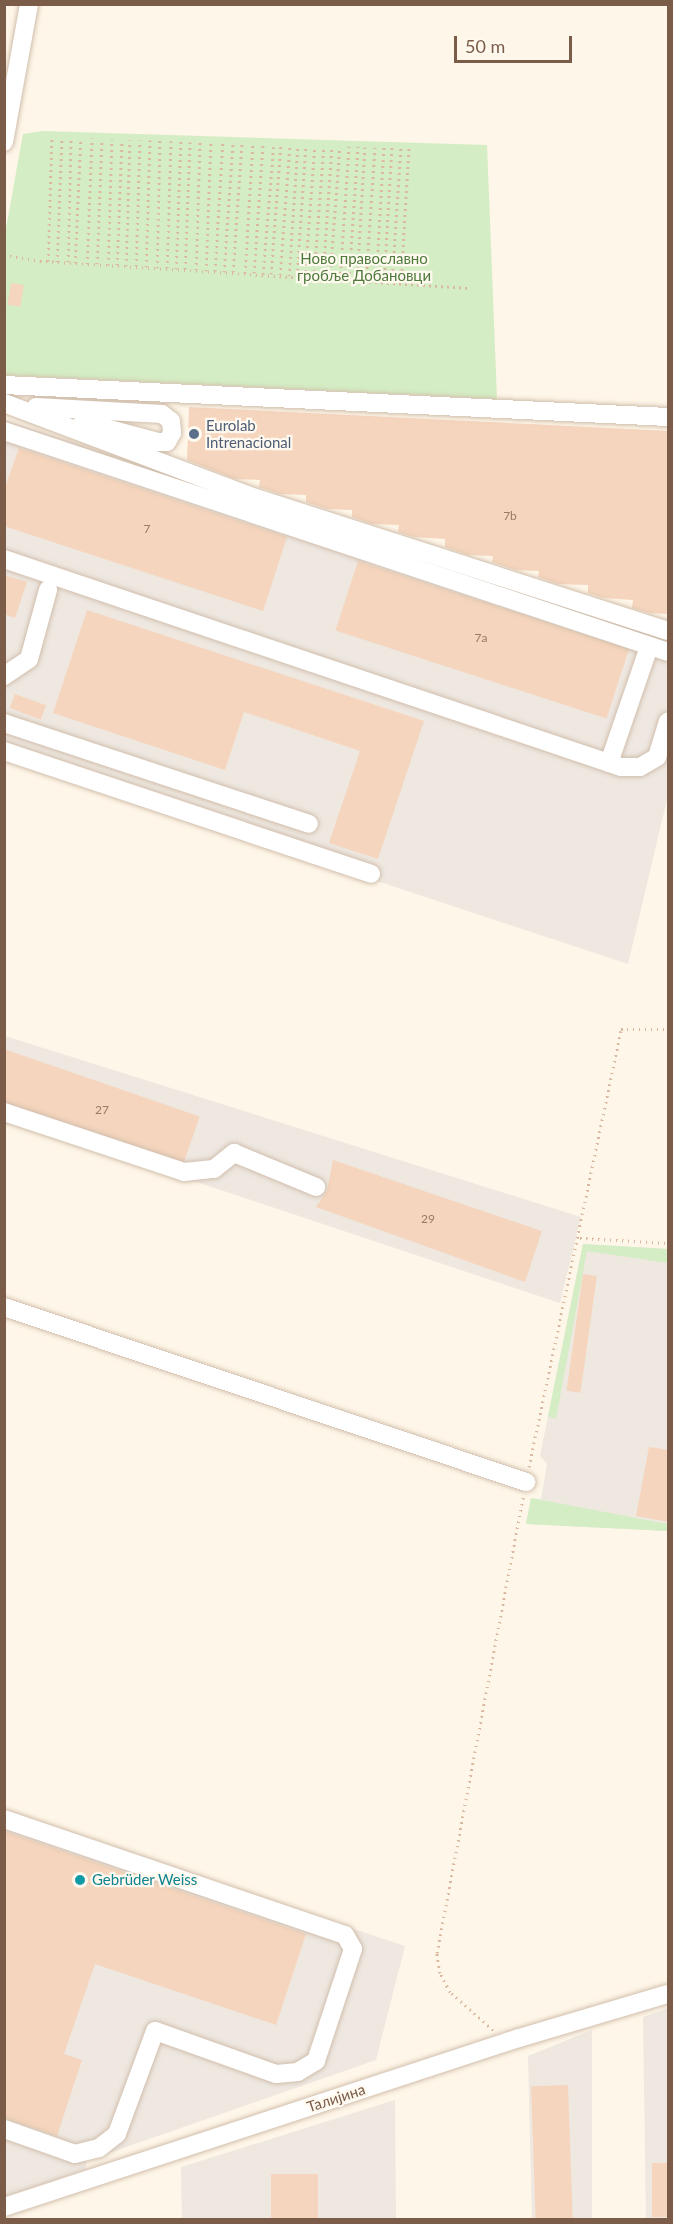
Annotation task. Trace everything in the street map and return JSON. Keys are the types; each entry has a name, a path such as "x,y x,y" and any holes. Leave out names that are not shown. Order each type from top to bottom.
{"street":[{"path":"4,142 8,105 29,4"},
{"path":"4,386 669,417"},
{"path":"4,403 55,410 162,414 171,421 172,434 167,442 158,442 65,417 55,410"},
{"path":"4,403 247,495 669,631"},
{"path":"4,431 669,652"},
{"path":"4,559 609,763 630,768 649,764 663,749 669,722"},
{"path":"4,676 29,659 48,590"},
{"path":"609,763 649,646"},
{"path":"4,723 309,824"},
{"path":"4,751 370,874"},
{"path":"4,1112 184,1172 214,1169 234,1154 316,1187"},
{"path":"4,1307 526,1482"},
{"path":"4,1820 345,1935 352,1949 352,1961 316,2061 298,2072 276,2074 155,2031 117,2134 99,2148 75,2154 4,2129"},
{"name":"Талијина","path":"4,2207 501,2044 669,1994"}],"path":[{"path":"48,261 52,137"},
{"path":"57,262 62,138"},
{"path":"68,262 71,138"},
{"path":"75,263 81,138"},
{"path":"87,264 92,138"},
{"path":"97,264 102,139"},
{"path":"108,265 112,139"},
{"path":"117,266 122,140"},
{"path":"126,266 130,140"},
{"path":"136,266 140,140"},
{"path":"146,267 150,140"},
{"path":"157,268 160,141"},
{"path":"167,268 171,141"},
{"path":"176,269 181,141"},
{"path":"185,269 190,142"},
{"path":"196,270 200,142"},
{"path":"206,271 211,142"},
{"path":"215,271 223,142"},
{"path":"224,272 233,143"},
{"path":"233,272 242,143"},
{"path":"245,273 253,143"},
{"path":"254,273 263,144"},
{"path":"263,274 274,144"},
{"path":"271,274 281,144"},
{"path":"280,275 290,144"},
{"path":"289,276 298,145"},
{"path":"297,276 306,145"},
{"path":"305,277 315,145"},
{"path":"314,277 324,146"},
{"path":"323,278 332,146"},
{"path":"330,278 340,146"},
{"path":"340,279 349,146"},
{"path":"349,279 358,146"},
{"path":"357,280 365,147"},
{"path":"366,280 375,147"},
{"path":"376,281 384,147"},
{"path":"384,281 392,147"},
{"path":"392,282 401,148"},
{"path":"400,282 409,148"},
{"path":"4,255 57,262 471,288"},
{"path":"501,2044 497,2033 450,1992 440,1973 437,1953 526,1482 580,1238 621,1029 669,1029"},
{"path":"580,1238 669,1243"}],"shaded area":[{"path":"5,420 668,638 668,795 628,964 5,758"},
{"path":"5,1036 581,1217 560,1303 5,1118"},
{"path":"583,1244 668,1249 668,1531 526,1524 531,1498 541,1499 547,1464 540,1456"},
{"name":"Gebrüder Weiss","path":"5,1813 405,1946 376,2060 92,2159 86,2157 86,2169 5,2198"},
{"path":"668,2008 668,2219 646,2219 643,2017"},
{"path":"592,2030 592,2219 532,2219 528,2056"},
{"path":"395,2100 396,2219 182,2219 181,2167"}],"green space":[{"name":"Ново православно гробље Добановци","path":"43,131 487,145 497,399 5,375 5,234 23,134"},
{"path":"583,1244 668,1249 668,1263 587,1251 556,1419 548,1416"},
{"path":"531,1498 668,1524 668,1531 526,1524"}],"building":[{"path":"11,283 24,285 20,307 8,305"},
{"path":"189,407 669,431 669,614 649,613 632,608 633,600 603,598 588,593 588,585 558,584 538,577 539,571 515,570 492,562 493,556 468,555 445,547 445,539 414,537 398,532 399,525 372,524 352,517 352,510 327,509 306,502 306,495 280,494 259,487 260,480 235,479 187,460"},
{"path":"19,448 287,537 263,611 4,526 4,490"},
{"path":"358,561 629,649 606,718 335,630"},
{"path":"4,575 27,582 15,618 4,614"},
{"path":"87,610 424,721 378,859 329,843 360,751 244,712 225,770 53,713"},
{"path":"15,694 46,705 41,719 10,708"},
{"path":"4,1049 200,1116 183,1166 4,1104"},
{"path":"333,1160 542,1231 525,1282 316,1207 327,1191"},
{"path":"583,1274 597,1276 580,1393 567,1391"},
{"path":"649,1447 669,1450 669,1522 636,1516"},
{"name":"Gebrüder Weiss","path":"4,1831 306,1934 276,2025 95,1964 64,2054 82,2060 57,2136 4,2118"},
{"path":"568,2085 573,2220 536,2220 531,2086"},
{"path":"652,2163 668,2163 668,2217 652,2217"},
{"path":"271,2174 318,2174 318,2220 271,2220"}],"place":[{"name":"Eurolab Intrenacional","path":"194,434"},
{"name":"Gebrüder Weiss","path":"80,1880"}]}
